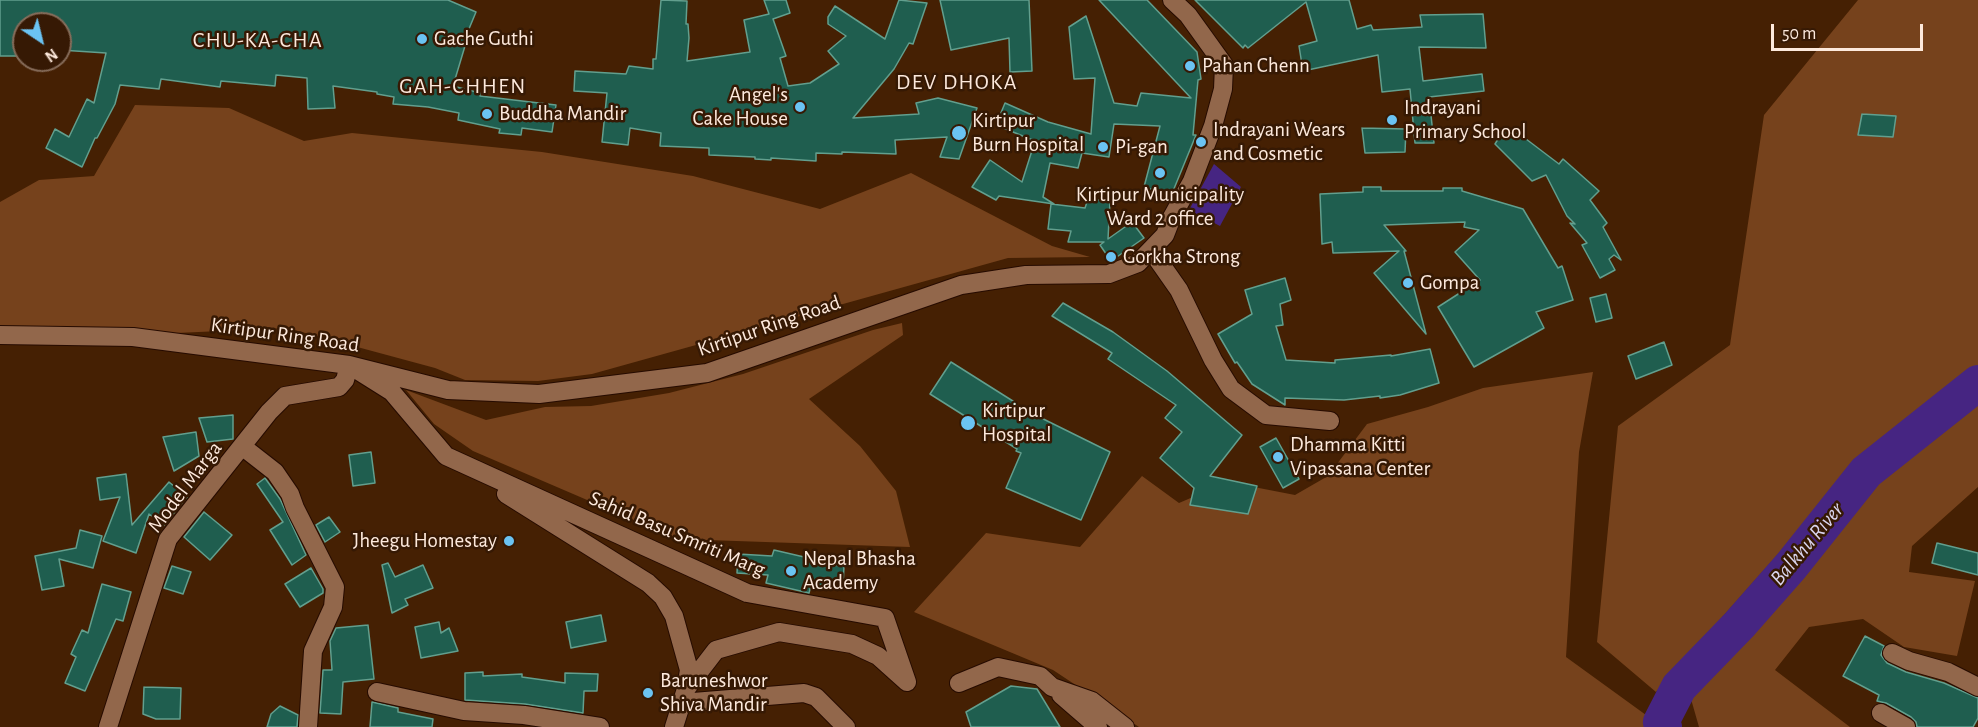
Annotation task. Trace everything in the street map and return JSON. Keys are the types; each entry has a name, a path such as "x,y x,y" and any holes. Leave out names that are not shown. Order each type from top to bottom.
{"street":[{"name":"Kirtipur Ring Road","path":"0,335 134,336 349,365 448,390 539,394 707,373 961,285 1026,275 1109,274 1138,263 1165,235 1172,217 1192,182 1213,126 1222,88 1224,65 1188,15 1172,0"},
{"path":"1151,250 1179,290 1213,360 1231,389 1266,415 1330,420"},
{"name":"Model Marga","path":"108,727 168,539 269,412 285,396 339,387 345,380 349,365"},
{"name":"Sahid Basu Smriti Marg","path":"349,365 392,392 446,456 747,593 885,618 907,682 878,656 852,644 778,632 716,650 684,696 674,727"},
{"path":"243,447 275,472 290,494 335,587 333,607 314,651 308,727"},
{"path":"446,456 648,583 663,597 674,616 689,670 684,696 804,693 816,698 846,727"},
{"path":"1892,653 1909,661 1948,672 1978,687"},
{"path":"959,683 998,667 1040,676 1098,727"},
{"path":"1052,687 1092,701 1125,727"},
{"path":"376,692 464,711 524,715 600,727"},
{"path":"1881,713 1906,727"}],"shaded area":[{"path":"1858,0 1978,0 1978,365 1849,474 1656,692 1597,642 1618,426 1730,345 1764,115"},
{"path":"135,105 229,108 304,141 352,133 542,152 693,176 820,209 911,173 1052,246 1090,257 1008,258 592,374 538,381 465,380 435,368 287,328 0,341 0,202 39,180 94,176"},
{"path":"1214,164 1241,187 1220,226 1189,210"},
{"path":"902,323 903,335 809,399 860,446 896,491 910,547 678,539 473,451 434,424 406,390 486,420 545,407 591,406 669,393 743,374 873,330"},
{"path":"1593,372 1579,452 1566,657 1646,715 1648,727 1139,727 1053,670 914,612 986,533 1080,547 1142,476 1179,503 1228,482 1295,495 1328,476 1367,424 1428,407 1483,388"},
{"path":"1978,389 1978,487 1912,546 1909,572 1975,581 1957,656 1904,647 1863,619 1809,627 1775,670 1850,727 1699,727 1687,685 1771,595 1873,470"}],"building":[{"path":"0,0 448,0 476,12 466,36 468,36 453,86 480,93 480,96 556,105 552,132 522,128 521,135 499,133 500,129 458,120 459,113 393,104 394,97 377,94 377,92 333,86 335,108 308,109 307,78 276,75 275,86 221,81 220,87 161,79 159,89 120,85 115,104 95,138 82,167 46,148 55,129 69,137 87,99 94,103 106,53 72,51 72,12 12,12 12,56 0,56"},
{"path":"661,0 687,1 686,24 688,24 689,38 687,61 750,52 744,20 769,14 764,0 786,0 790,13 773,19 786,56 780,58 788,86 810,83 839,64 828,51 846,36 828,24 828,17 835,6 885,39 899,0 927,3 913,44 909,43 894,69 853,118 919,114 916,103 938,98 977,108 959,159 940,157 947,137 895,140 896,154 816,153 816,161 709,155 709,148 660,146 661,133 630,128 628,145 602,142 607,93 574,91 575,71 626,74 629,66 653,69 653,59 656,59"},
{"path":"940,0 1029,0 1032,71 1010,72 1009,38 951,50"},
{"path":"1099,0 1147,0 1197,52 1201,79 1198,80 1193,135 1196,135 1171,196 1144,187 1160,126 1114,124 1109,157 1082,153 1078,168 1050,163 1043,197 1054,204 999,196 996,200 972,187 990,160 1022,182 1035,141 996,125 1005,103 1048,122 1091,134 1095,78 1074,79 1069,27 1086,16 1114,103 1137,106 1141,93 1191,98"},
{"path":"1195,0 1349,0 1357,29 1371,25 1373,30 1422,27 1420,15 1483,14 1486,48 1419,47 1423,81 1482,74 1484,91 1429,97 1434,143 1415,143 1410,89 1382,92 1378,55 1303,71 1299,46 1317,41 1306,2 1248,48 1245,45 1243,48"},
{"path":"1862,114 1896,116 1893,137 1858,135"},
{"path":"1362,128 1406,129 1405,152 1365,153"},
{"path":"1505,128 1526,139 1559,164 1563,159 1599,191 1590,200 1607,223 1603,227 1621,260 1614,255 1609,259 1615,270 1600,278 1582,245 1587,243 1570,223 1575,224 1567,216 1546,175 1532,181 1495,144"},
{"path":"1363,187 1381,187 1381,191 1443,191 1443,188 1462,188 1462,191 1523,209 1558,268 1562,266 1573,300 1536,312 1544,328 1474,367 1438,307 1480,280 1455,252 1479,230 1464,227 1465,222 1384,225 1406,251 1404,251 1426,334 1374,273 1399,251 1333,253 1332,242 1322,244 1320,194 1363,192"},
{"path":"1088,199 1110,201 1108,239 1132,222 1144,238 1111,261 1100,245 1104,242 1068,242 1071,231 1048,229 1051,204 1085,208"},
{"path":"1285,278 1291,300 1280,304 1283,325 1276,326 1286,360 1335,363 1335,360 1391,356 1430,349 1439,383 1400,395 1380,398 1380,396 1344,400 1285,398 1285,405 1252,384 1237,362 1235,363 1218,334 1252,314 1245,290"},
{"path":"1606,294 1612,318 1596,322 1590,298"},
{"path":"1063,303 1113,332 1167,371 1242,435 1210,476 1257,486 1248,514 1190,505 1194,488 1160,458 1182,432 1165,418 1176,405 1108,359 1112,353 1052,316"},
{"path":"1664,342 1672,365 1636,379 1628,356"},
{"path":"951,362 1016,403 1015,405 1110,452 1081,520 1006,488 1021,453 930,394"},
{"path":"233,415 233,439 207,442 199,418"},
{"path":"196,432 199,456 174,471 163,437"},
{"path":"1276,438 1299,479 1283,488 1260,447"},
{"path":"371,452 375,483 353,486 349,455"},
{"path":"126,474 132,525 169,482 187,497 164,525 149,514 136,553 103,541 120,497 100,500 97,478"},
{"path":"265,478 280,499 306,555 292,565 270,530 283,522 257,484"},
{"path":"204,512 232,535 210,560 184,537"},
{"path":"329,517 340,532 325,542 316,525"},
{"path":"80,530 102,536 93,568 59,559 64,586 42,590 35,556 76,548"},
{"path":"1937,543 1978,553 1978,575 1932,563"},
{"path":"774,550 817,560 816,564 844,566 843,586 811,585 809,593 766,583 768,575 737,573 738,554 772,556"},
{"path":"388,563 395,577 423,565 433,588 405,599 408,605 392,613 382,565"},
{"path":"172,566 191,572 183,594 164,588"},
{"path":"311,568 323,593 300,607 285,584"},
{"path":"102,584 131,592 123,621 116,619 85,691 65,683 76,657 71,654 82,630 88,633"},
{"path":"601,615 606,641 571,648 566,622"},
{"path":"439,622 441,633 449,628 458,651 421,658 415,627"},
{"path":"368,625 374,679 343,682 341,714 320,713 323,670 332,670 330,641 336,628"},
{"path":"1865,636 1884,646 1881,655 1887,663 1978,698 1978,718 1973,727 1917,727 1911,717 1886,703 1877,701 1879,695 1843,676"},
{"path":"483,672 483,676 522,674 522,677 565,683 565,673 598,674 597,691 584,691 583,713 525,704 465,700 465,673"},
{"path":"1011,686 1037,689 1060,727 971,727 966,712"},
{"path":"144,687 181,688 180,719 156,719 143,714"},
{"path":"372,702 398,708 398,712 433,719 432,727 370,727"},
{"path":"280,706 298,715 297,727 267,727 271,714"}],"waterway":[{"name":"Balkhu River","path":"1664,727 1661,722 1679,687 1739,625 1791,566 1866,472 1978,383"}],"place":[{"name":"Gache Guthi","path":"422,39"},
{"name":"Pahan Chenn","path":"1190,66"},
{"name":"Angel's Cake House","path":"800,107"},
{"name":"Buddha Mandir","path":"487,114"},
{"name":"Indrayani Primary School","path":"1392,120"},
{"name":"Kirtipur Burn Hospital","path":"959,133"},
{"name":"Indrayani Wears and Cosmetic","path":"1201,142"},
{"name":"Pi-gan","path":"1103,147"},
{"name":"Kirtipur Municipality Ward 2 office","path":"1160,173"},
{"name":"Gorkha Strong","path":"1111,257"},
{"name":"Gompa","path":"1408,283"},
{"name":"Kirtipur Hospital","path":"968,423"},
{"name":"Dhamma Kitti Vipassana Center","path":"1278,457"},
{"name":"Jheegu Homestay","path":"509,541"},
{"name":"Nepal Bhasha Academy","path":"791,571"},
{"name":"Baruneshwor Shiva Mandir","path":"648,693"}],"district":[{"name":"CHU-KA-CHA","path":"258,40"},
{"name":"DEV DHOKA","path":"957,82"},
{"name":"GAH-CHHEN","path":"463,86"}]}
